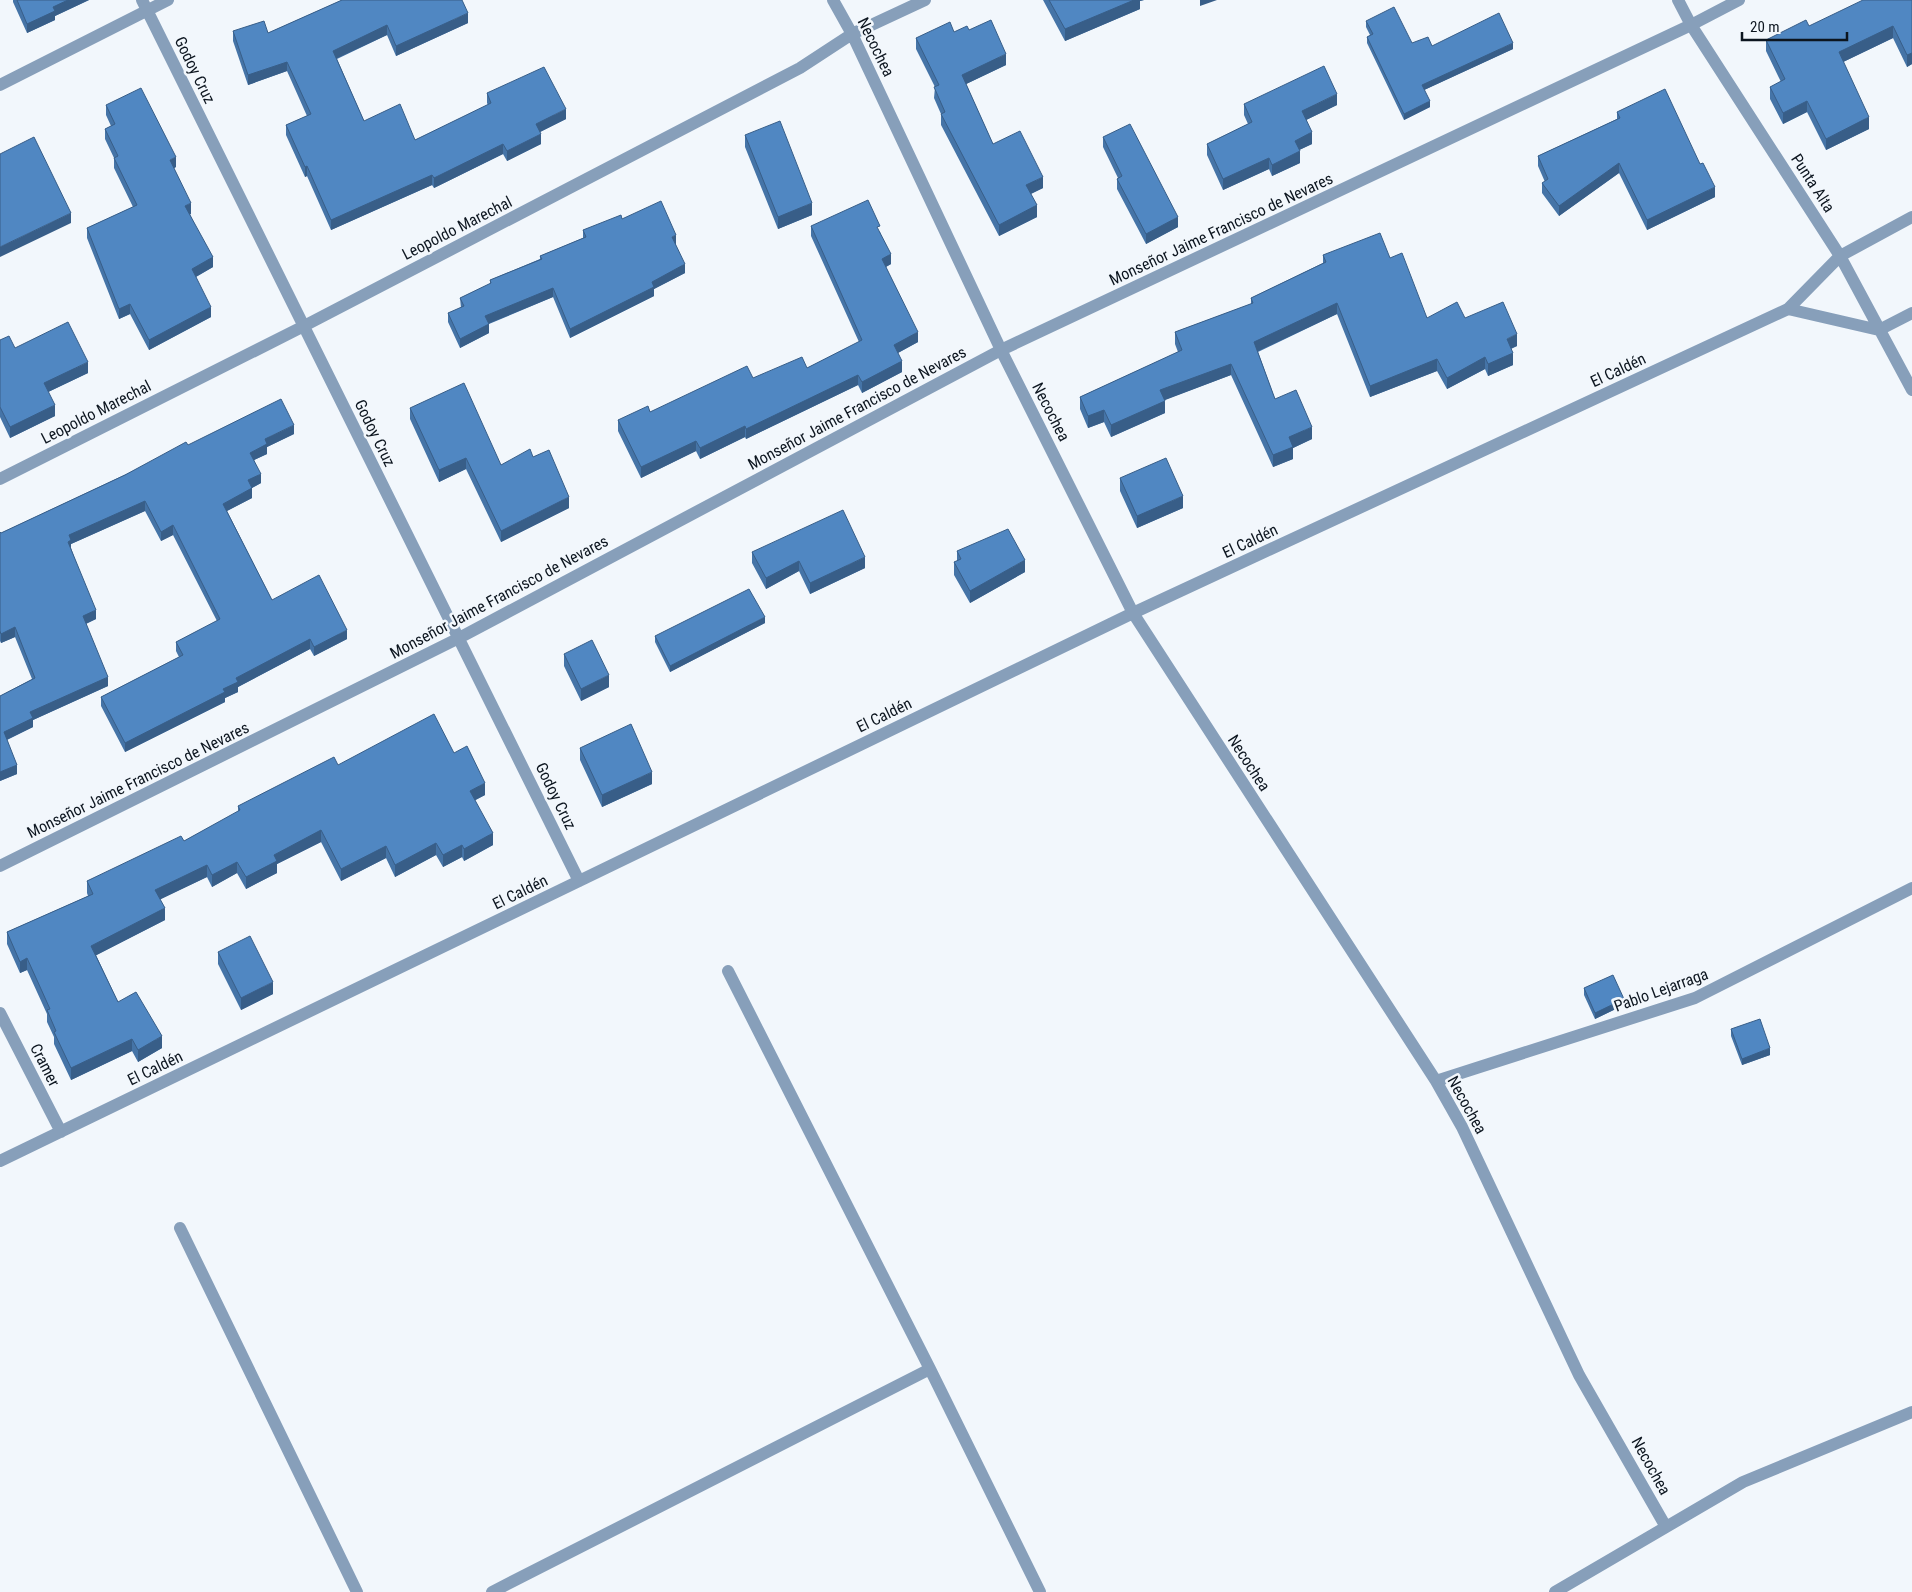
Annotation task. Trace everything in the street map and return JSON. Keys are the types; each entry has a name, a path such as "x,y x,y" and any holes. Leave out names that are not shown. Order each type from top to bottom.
{"street":[{"path":"0,85 145,5 168,0"},
{"name":"Necochea","path":"833,0 852,34 1001,350 1133,613 1436,1081 1462,1127 1579,1374 1666,1527"},
{"name":"Leopoldo Marechal","path":"0,479 304,326 800,68 852,34 925,0"},
{"name":"Punta Alta","path":"1678,0 1691,25 1840,256 1912,390"},
{"name":"Monseñor Jaime Francisco de Nevares","path":"0,866 459,638 1001,350 1691,25 1739,0"},
{"name":"Godoy Cruz","path":"145,5 580,881"},
{"name":"El Caldén","path":"0,1161 1133,613 1788,309 1840,256 1912,217"},
{"path":"1788,309 1879,330 1912,313"},
{"name":"Pablo Lejarraga","path":"1436,1081 1695,998 1912,888"},
{"path":"728,971 930,1369 1040,1592"},
{"name":"Cramer","path":"0,1013 61,1132"},
{"path":"180,1228 357,1592"},
{"path":"492,1592 930,1369"},
{"path":"1555,1592 1743,1482 1912,1412"}],"building":[{"path":"17,0 68,0 53,7 55,11 27,24"},
{"path":"342,0 462,0 468,13 396,46 387,25 333,51 364,121 400,104 415,140 491,103 487,93 544,67 566,109 536,124 541,134 507,151 503,144 434,178 432,175 331,220 286,125 311,114 287,62 248,75 233,31 264,21 268,33"},
{"path":"1049,0 1134,0 1065,29"},
{"path":"1863,0 1912,0 1912,53 1907,55 1893,26 1839,52 1869,117 1826,139 1807,101 1783,113 1770,87 1785,79 1766,40 1806,20 1809,26"},
{"path":"1394,7 1412,43 1428,37 1432,46 1499,13 1513,43 1422,85 1430,101 1404,114 1367,37 1373,34 1366,21"},
{"path":"991,20 1006,54 962,75 993,144 1020,131 1043,177 1026,185 1037,205 999,225 941,114 945,112 934,87 939,85 916,38 950,22 954,32 967,26 969,30"},
{"path":"1324,66 1337,94 1302,111 1312,132 1295,141 1300,151 1272,165 1269,158 1223,179 1207,144 1252,122 1244,104"},
{"path":"141,88 176,157 170,160 191,203 185,206 213,257 192,269 211,307 149,340 130,304 119,309 87,228 137,205 114,158 118,156 105,129 115,124 106,105"},
{"path":"1665,89 1700,164 1703,163 1715,187 1647,220 1619,163 1559,206 1542,183 1548,179 1538,156 1620,118 1617,112"},
{"path":"780,121 812,203 778,217 745,135"},
{"path":"1130,124 1178,217 1146,234 1117,179 1122,176 1103,137"},
{"path":"34,137 71,213 0,247 0,154"},
{"path":"868,200 880,226 877,227 891,254 882,259 918,332 894,345 902,361 862,382 858,375 746,429 745,426 700,448 696,441 641,467 618,420 648,406 650,412 747,366 753,378 802,357 807,368 862,340 811,226"},
{"path":"661,201 676,235 672,237 685,264 652,282 654,287 570,329 553,288 485,316 489,324 460,339 448,313 464,306 460,298 491,283 490,280 542,259 540,256 586,237 583,230 621,215 622,219"},
{"path":"1380,233 1390,258 1402,253 1427,318 1457,302 1465,318 1503,302 1517,334 1507,339 1513,353 1488,364 1485,357 1447,378 1437,359 1370,386 1337,303 1254,342 1275,399 1296,390 1312,427 1289,437 1293,447 1273,455 1231,364 1160,390 1165,401 1111,425 1104,410 1088,416 1080,397 1182,350 1175,332 1253,303 1251,298 1326,262 1323,255"},
{"path":"68,322 88,362 44,383 55,405 10,427 0,407 0,340 9,336 15,348"},
{"path":"464,383 501,465 530,449 533,457 549,450 569,497 501,531 466,458 439,470 410,408"},
{"path":"281,399 294,425 265,439 267,444 250,453 261,474 248,480 252,488 223,504 272,600 319,575 347,630 314,647 310,639 236,678 238,682 223,689 225,692 125,743 101,697 183,655 176,642 220,619 173,525 161,532 145,501 69,535 71,540 68,542 96,610 83,616 108,677 30,712 33,718 4,732 17,765 0,772 0,696 35,678 15,627 1,634 0,631 0,532 125,475 186,442 188,445"},
{"path":"1166,458 1183,496 1137,516 1120,478"},
{"path":"843,510 865,557 810,583 799,561 766,578 752,552"},
{"path":"1008,529 1025,560 970,591 954,562 961,559 957,551"},
{"path":"749,589 765,617 670,666 655,636"},
{"path":"592,640 609,675 581,689 564,654"},
{"path":"434,714 454,753 467,746 485,783 470,791 493,833 464,849 462,845 443,855 436,843 395,865 386,846 341,869 321,830 274,855 277,861 246,877 237,862 212,875 207,865 155,890 165,908 91,946 118,1002 136,992 162,1036 138,1050 132,1039 71,1068 54,1032 56,1031 47,1010 50,1009 27,958 20,962 7,932 93,894 87,881 181,836 184,841 240,810 238,806 334,757 338,765"},
{"path":"631,724 652,772 602,795 580,748"},
{"path":"250,936 273,982 241,998 218,952"},
{"path":"1613,975 1624,999 1595,1013 1584,988"},
{"path":"1760,1019 1770,1048 1742,1059 1731,1029"}]}
